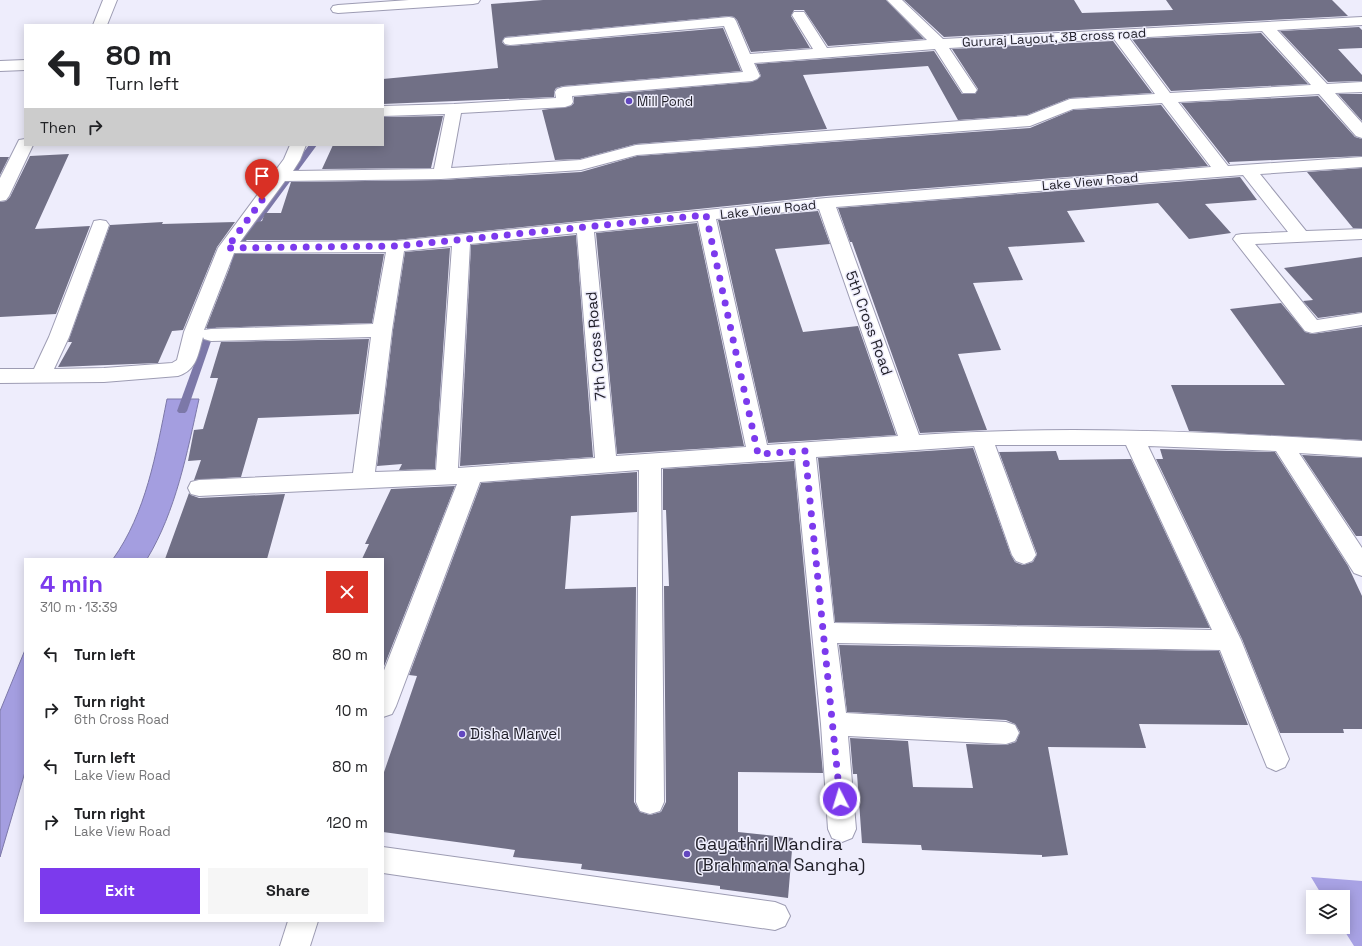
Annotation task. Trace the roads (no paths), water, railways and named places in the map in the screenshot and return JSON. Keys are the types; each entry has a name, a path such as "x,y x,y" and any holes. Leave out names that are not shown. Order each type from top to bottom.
{"street":[{"path":"100,24 110,0"},
{"path":"338,24 338,5 473,0"},
{"path":"894,0 939,44 969,90"},
{"path":"798,15 823,53"},
{"name":"Gururaj Layout, 3B cross road","path":"746,59 939,44 1362,20"},
{"path":"384,111 454,109 565,102 563,92 752,76 729,21 510,41"},
{"path":"1265,26 1362,133"},
{"path":"1118,34 1165,97 1224,170"},
{"path":"0,66 24,65"},
{"path":"279,176 441,174 581,165 636,150 1030,121 1070,104 1165,97 1362,87"},
{"path":"441,174 454,109"},
{"path":"0,376 104,375 167,371 178,369 186,363 194,332 227,248 292,160 298,146"},
{"path":"0,157 22,150"},
{"path":"0,196 22,150"},
{"name":"Lake View Road","path":"227,248 396,246 826,202 1224,170 1360,164"},
{"path":"1247,169 1301,236"},
{"name":"5th Cross Road","path":"826,202 911,443"},
{"path":"706,215 758,454"},
{"path":"41,375 59,337 100,225"},
{"name":"7th Cross Road","path":"585,227 606,464"},
{"path":"1362,234 1242,239 1312,327 1362,319"},
{"path":"447,477 461,240"},
{"path":"363,480 382,330 396,246"},
{"path":"211,334 382,330"},
{"path":"982,438 1024,555"},
{"path":"199,488 447,477 606,464 982,438 1133,438 1362,449"},
{"path":"1133,438 1229,640 1276,759"},
{"path":"1282,444 1362,567"},
{"path":"805,451 823,633 834,724 842,829"},
{"path":"650,461 650,802"},
{"path":"384,703 472,475"},
{"path":"823,633 1229,640"},
{"path":"834,724 1006,733"},
{"path":"384,860 775,916"},
{"path":"295,946 303,922"}],"waterway":[{"path":"234,266 242,241 312,146"},
{"path":"182,411 216,315"}],"place":[{"name":"Mill Pond","path":"629,101"},
{"name":"Disha Marvel","path":"462,734"},
{"name":"Gayathri Mandira (Brahmana Sangha)","path":"687,854"}]}
